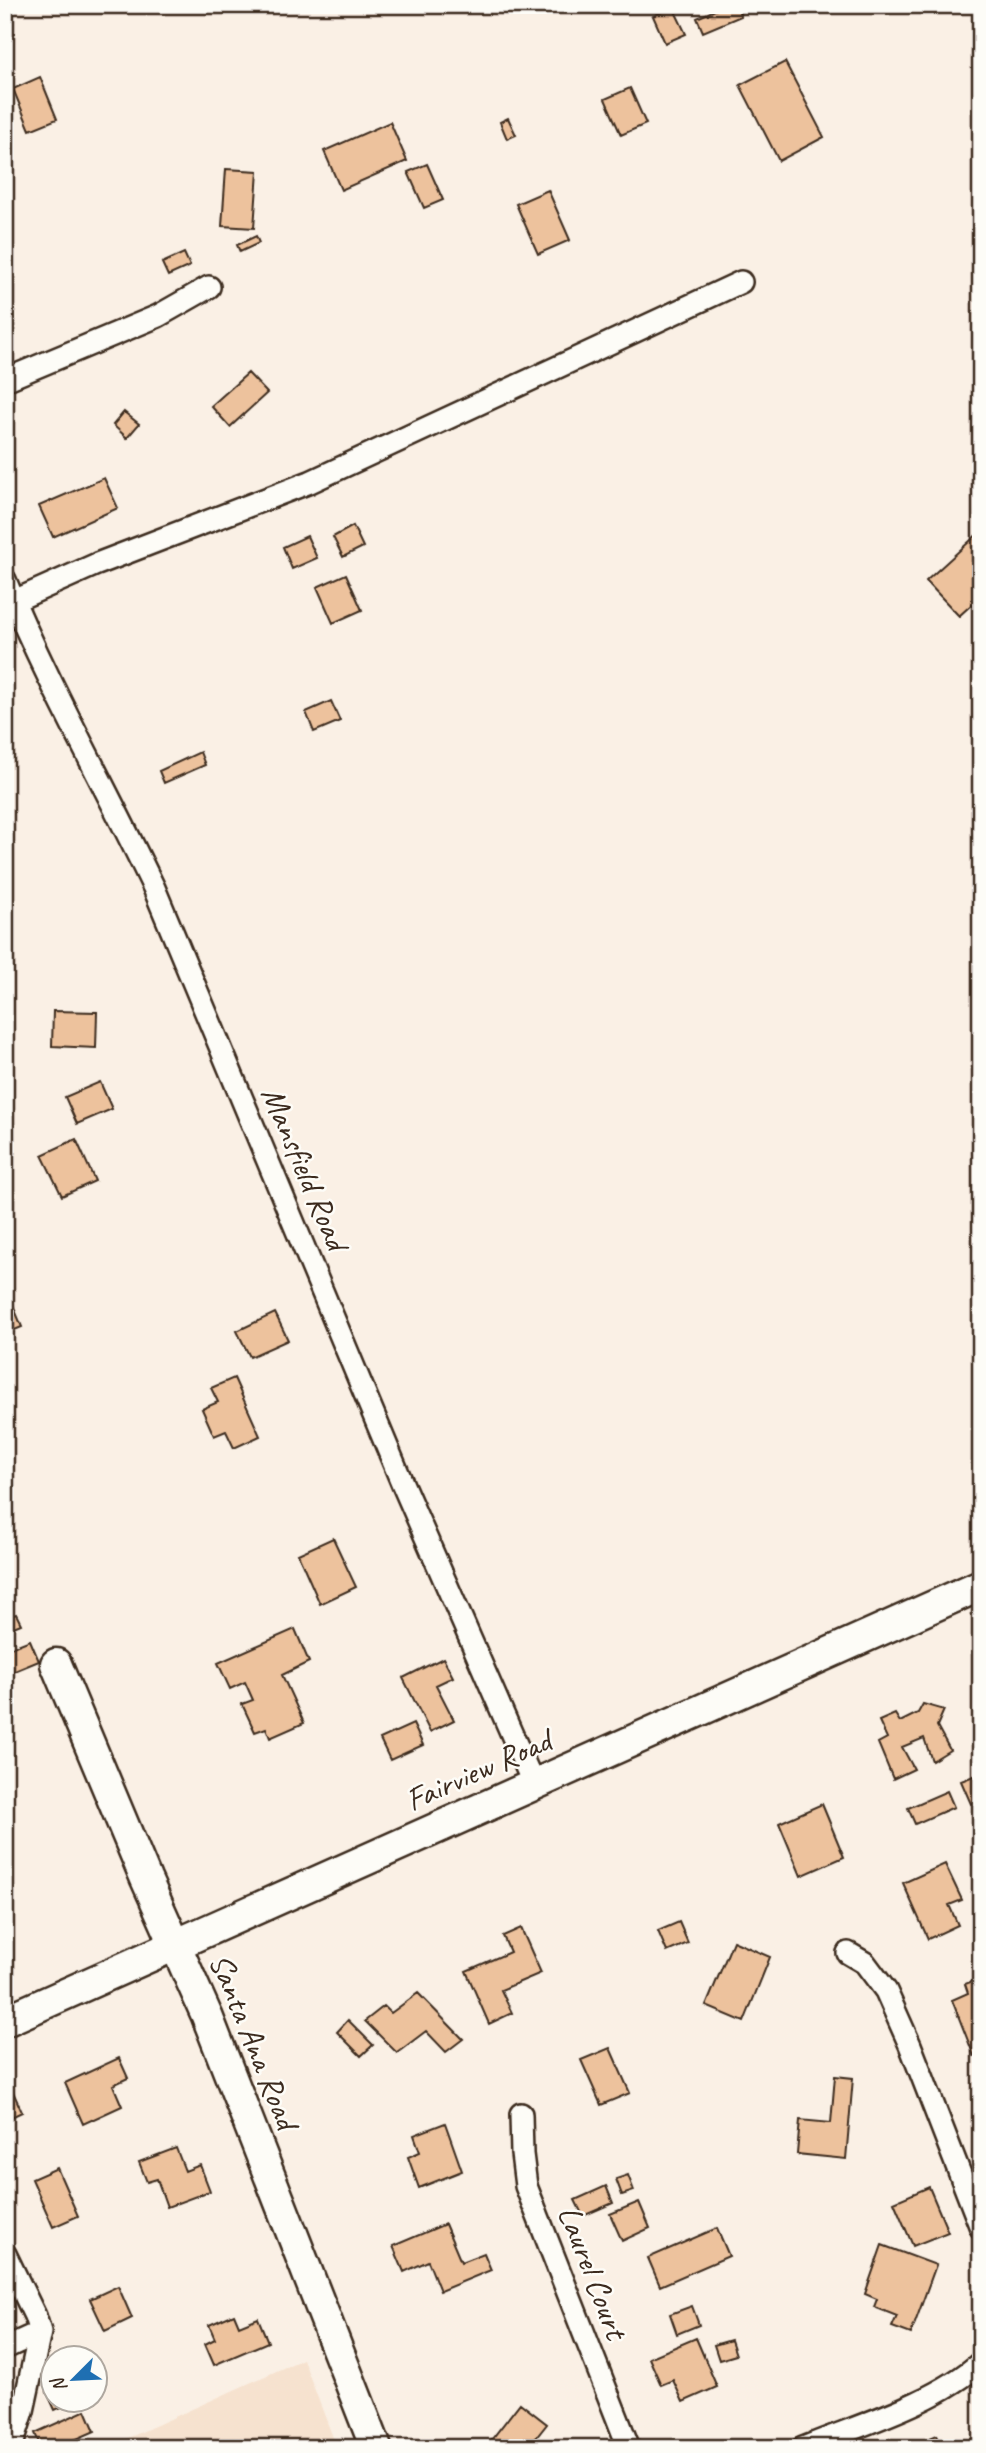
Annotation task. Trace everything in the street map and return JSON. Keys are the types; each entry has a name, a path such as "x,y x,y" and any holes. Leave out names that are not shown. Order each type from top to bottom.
{"main road":[{"name":"Fairview Road","path":"5,2021 981,1585"},
{"name":"Santa Ana Road","path":"56,1664 207,2016 376,2448"}],"street":[{"path":"14,601 97,564 310,482 741,282"},
{"path":"5,380 158,316 209,287"},
{"name":"Mansfield Road","path":"5,580 84,750 123,822 154,888 402,1485 534,1785"},
{"path":"848,1953 865,1963 886,1991 910,2045 981,2228"},
{"name":"Laurel Court","path":"521,2114 526,2186 629,2448"},
{"path":"5,2254 40,2332 23,2411 11,2448"},
{"path":"5,2348 40,2332"},
{"path":"803,2448 912,2404 947,2387 981,2362"}],"shaded area":[{"path":"303,2359 337,2448 106,2448"}],"building":[{"path":"726,5 736,5 741,16 703,32 697,18"},
{"path":"673,7 686,34 665,43 653,16"},
{"path":"785,62 824,137 779,161 740,85"},
{"path":"40,77 57,119 30,130 13,89"},
{"path":"630,88 646,124 621,135 605,99"},
{"path":"508,118 516,135 507,139 500,122"},
{"path":"390,122 407,161 341,190 324,151"},
{"path":"427,164 443,200 424,208 408,172"},
{"path":"226,169 258,171 254,228 222,226"},
{"path":"548,190 570,240 538,254 516,204"},
{"path":"256,236 259,243 240,252 237,245"},
{"path":"184,253 190,266 168,276 162,263"},
{"path":"248,373 267,393 230,427 211,406"},
{"path":"124,412 139,424 127,438 113,425"},
{"path":"104,478 118,508 53,537 39,506"},
{"path":"353,526 363,547 343,557 333,537"},
{"path":"981,531 981,596 959,616 926,581"},
{"path":"307,536 317,558 292,569 283,547"},
{"path":"346,574 362,610 333,623 317,587"},
{"path":"331,701 340,721 314,732 306,712"},
{"path":"200,752 205,765 164,783 159,771"},
{"path":"53,1011 97,1012 96,1048 52,1046"},
{"path":"100,1082 112,1109 77,1124 65,1097"},
{"path":"76,1139 95,1181 62,1196 42,1155"},
{"path":"5,1286 22,1327 5,1334"},
{"path":"275,1313 288,1340 250,1357 237,1331"},
{"path":"234,1378 260,1436 234,1448 226,1431 214,1436 202,1409 218,1402 211,1388"},
{"path":"333,1538 356,1587 320,1604 298,1554"},
{"path":"16,1614 21,1624 6,1630 5,1618"},
{"path":"295,1629 309,1662 282,1675 304,1723 270,1738 266,1728 255,1732 242,1704 253,1700 245,1682 230,1689 218,1663"},
{"path":"30,1640 39,1661 5,1675 5,1650"},
{"path":"443,1658 453,1677 436,1685 454,1720 430,1732 403,1678"},
{"path":"923,1704 944,1710 937,1726 950,1750 932,1761 924,1738 902,1747 914,1769 893,1779 878,1743 887,1738 879,1721 895,1714 900,1722 918,1713"},
{"path":"413,1724 423,1745 390,1760 380,1739"},
{"path":"981,1773 981,1799 971,1804 961,1781"},
{"path":"947,1791 954,1807 915,1824 908,1808"},
{"path":"822,1804 844,1857 801,1876 779,1823"},
{"path":"945,1864 962,1900 949,1905 958,1925 928,1939 903,1883"},
{"path":"679,1922 688,1943 667,1952 658,1931"},
{"path":"521,1928 541,1973 501,1990 512,2013 489,2024 466,1971 510,1952 503,1936"},
{"path":"733,1941 770,1957 744,2022 706,2006"},
{"path":"981,1978 981,2053 974,2056 952,2000 968,1993 965,1984"},
{"path":"418,1993 463,2039 446,2052 426,2031 397,2053 365,2021 384,2006 391,2013"},
{"path":"348,2020 373,2045 361,2056 337,2032"},
{"path":"610,2048 630,2093 601,2105 581,2060"},
{"path":"119,2058 128,2078 113,2085 122,2106 83,2124 65,2083"},
{"path":"835,2076 853,2078 846,2159 797,2154 800,2120 831,2123"},
{"path":"9,2083 22,2112 5,2120 5,2084"},
{"path":"445,2123 462,2171 419,2188 408,2157 420,2152 414,2135"},
{"path":"176,2148 185,2171 200,2165 210,2191 167,2207 157,2179 147,2182 139,2162"},
{"path":"57,2168 78,2216 53,2227 32,2179"},
{"path":"628,2175 634,2191 622,2195 616,2179"},
{"path":"606,2186 613,2203 583,2216 575,2200"},
{"path":"929,2187 948,2232 913,2246 894,2202"},
{"path":"639,2202 650,2228 622,2241 610,2214"},
{"path":"445,2224 461,2262 484,2253 491,2270 440,2291 428,2261 404,2272 393,2246"},
{"path":"717,2228 729,2256 660,2286 648,2258"},
{"path":"882,2245 936,2265 911,2334 892,2327 897,2316 874,2307 877,2299 865,2294"},
{"path":"118,2286 132,2318 105,2331 90,2299"},
{"path":"692,2306 699,2325 677,2334 670,2314"},
{"path":"234,2314 239,2326 258,2318 268,2342 214,2365 205,2344 215,2339 209,2325"},
{"path":"696,2338 717,2387 683,2402 673,2380 661,2385 649,2358"},
{"path":"731,2340 736,2355 719,2360 714,2345"},
{"path":"520,2403 547,2424 528,2448 485,2448"},
{"path":"77,2414 88,2414 95,2431 56,2448 41,2448 35,2433"},
{"path":"937,2435 942,2448 914,2448 913,2445"}]}
